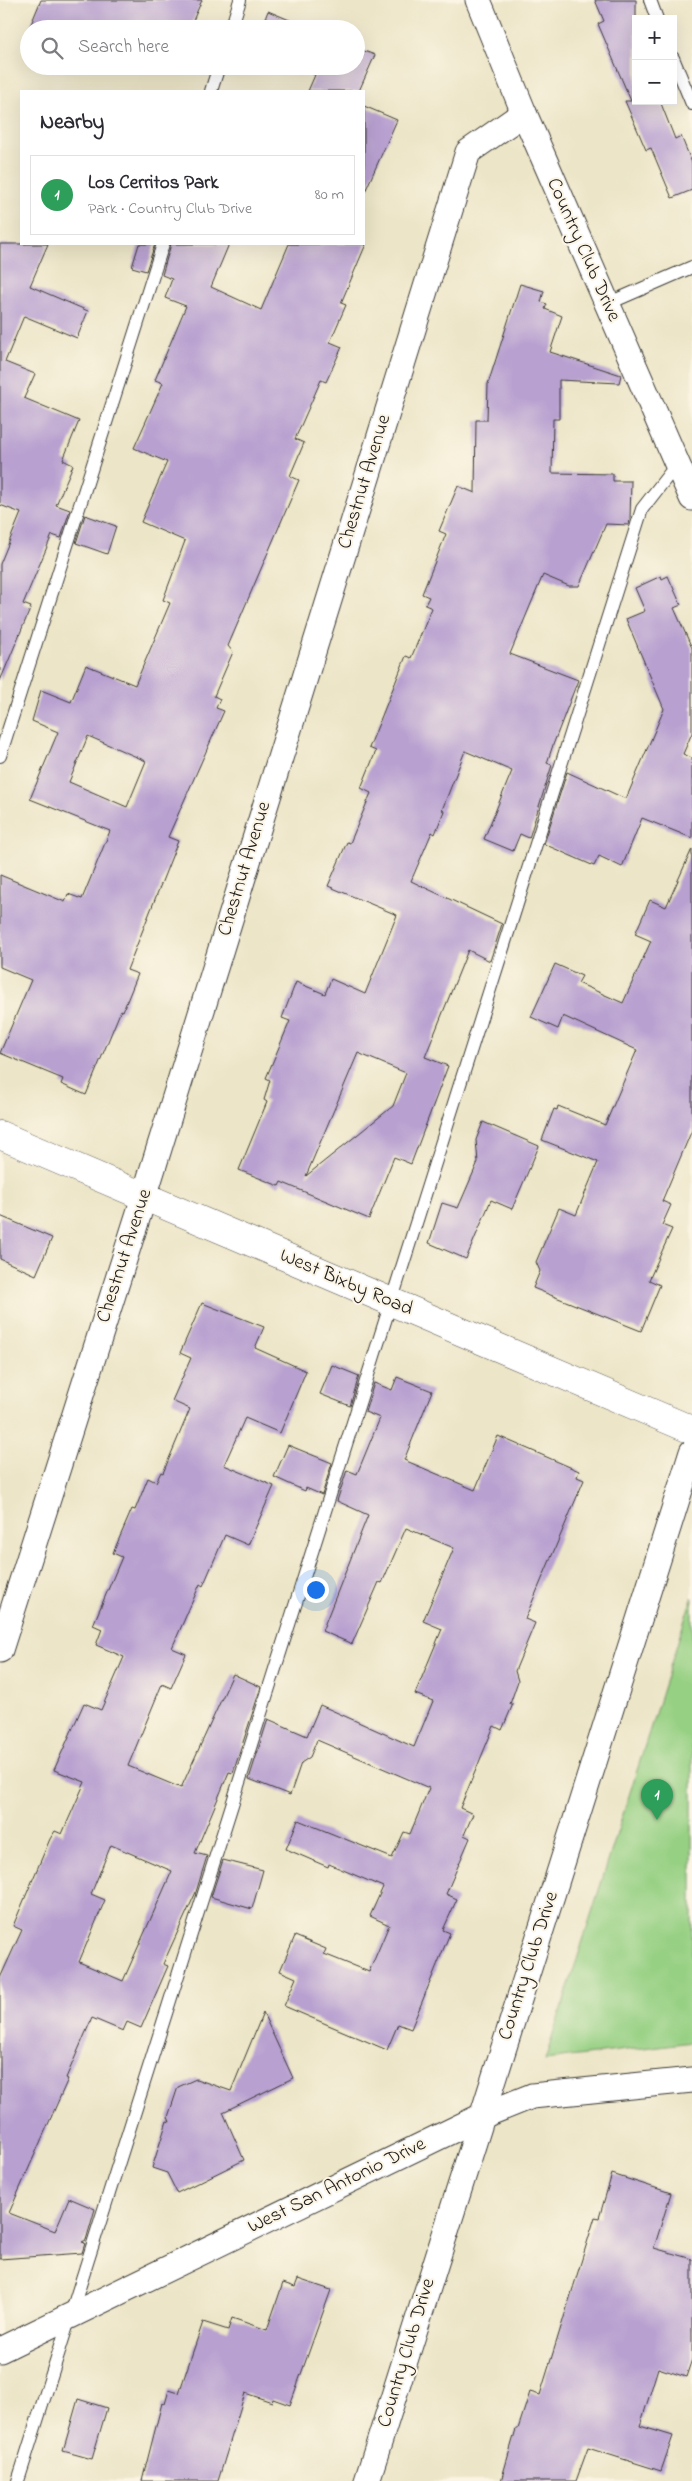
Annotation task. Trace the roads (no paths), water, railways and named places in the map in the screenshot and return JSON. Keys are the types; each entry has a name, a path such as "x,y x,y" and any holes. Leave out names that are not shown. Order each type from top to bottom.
{"street":[{"name":"Country Club Drive","path":"481,1 524,113 692,498"},
{"name":"Chestnut Avenue","path":"0,1650 144,1197 468,152 524,113"},
{"name":"West Bixby Road","path":"0,1135 692,1430"},
{"name":"Country Club Drive","path":"367,2481 692,1452"},
{"name":"West San Antonio Drive","path":"0,2350 482,2116 532,2096 692,2080"}],"lane":[{"path":"234,20 240,0"},
{"path":"650,0 656,15"},
{"path":"674,60 692,104"},
{"path":"211,90 216,75"},
{"path":"0,756 162,245"},
{"path":"607,304 692,267"},
{"path":"18,2481 642,509 677,464"}],"place":[{"name":"Los Cerritos Park","path":"657,1820"}]}
